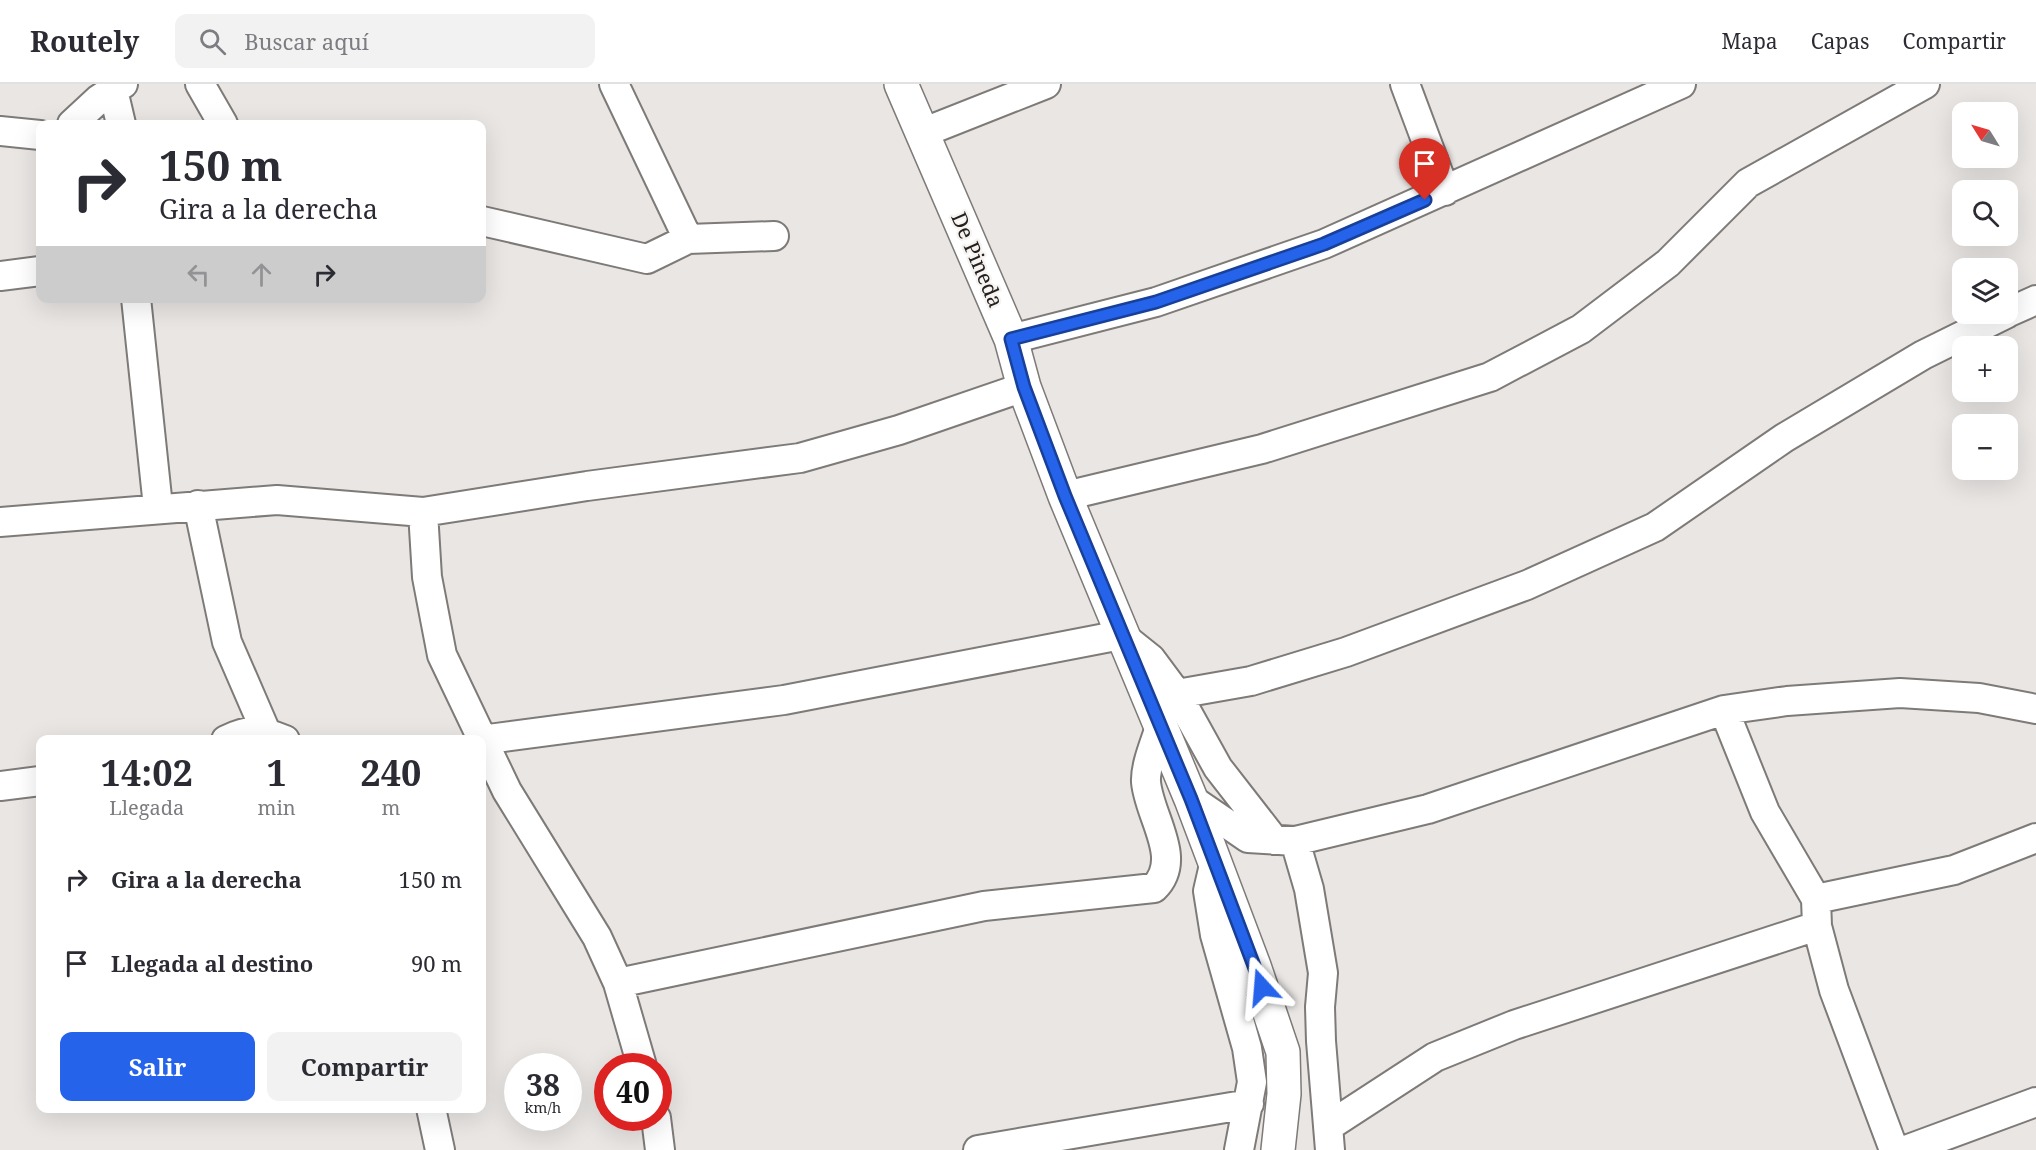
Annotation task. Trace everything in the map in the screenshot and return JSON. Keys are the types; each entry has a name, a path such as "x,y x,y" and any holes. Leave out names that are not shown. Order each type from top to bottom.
{"street":[{"path":"201,84 221,120"},
{"path":"614,84 688,239"},
{"name":"De Pineda","path":"901,84 1011,339 1024,387 1065,496 1191,799 1254,966 1283,1052 1284,1094 1278,1150"},
{"path":"922,133 1046,84"},
{"path":"1405,84 1445,191"},
{"path":"1011,339 1156,302 1324,244 1681,84"},
{"path":"1065,496 1262,449 1490,377 1581,329 1668,263 1748,183 1925,84"},
{"path":"76,120 99,99 118,87 121,120"},
{"path":"0,131 36,135"},
{"path":"486,222 647,258 688,239 774,236"},
{"path":"0,276 36,272"},
{"path":"2018,308 2036,300"},
{"path":"137,303 158,507"},
{"path":"1177,694 1251,681 1346,652 1527,585 1655,527 1794,432 1923,355 1984,324"},
{"path":"0,522 158,507 277,500 423,512 587,486 800,458 899,430 1024,387"},
{"path":"198,505 227,642 275,735"},
{"path":"423,512 427,577 442,655 480,735"},
{"path":"486,738 784,700 1121,635 1151,659 1177,694 1218,768 1284,841 1309,889 1323,973 1320,1008 1321,1041 1330,1138"},
{"path":"1191,799 1248,837 1284,841 1428,809 1724,710 1787,701 1900,693 1979,698 2036,709"},
{"path":"1724,710 1765,812 1817,912 1834,990 1894,1150"},
{"path":"618,983 984,906 1154,888 1163,879 1168,862 1146,781 1160,727"},
{"path":"236,735 244,731 270,735"},
{"path":"486,747 507,792 597,937 618,983 638,1053"},
{"path":"0,786 36,782"},
{"path":"1330,1138 1435,1057 1514,1025 1817,912 1954,870 2036,838"},
{"path":"1214,865 1208,891 1215,935 1247,1048 1252,1082 1239,1150"},
{"path":"1906,1150 2036,1102"},
{"path":"978,1150 1249,1104"},
{"path":"432,1113 440,1150"},
{"path":"658,1131 660,1150"}],"route":[{"path":"1262,987 1214,865 1191,799 1065,496 1024,387 1011,339 1156,302 1324,244 1425,200"}]}
